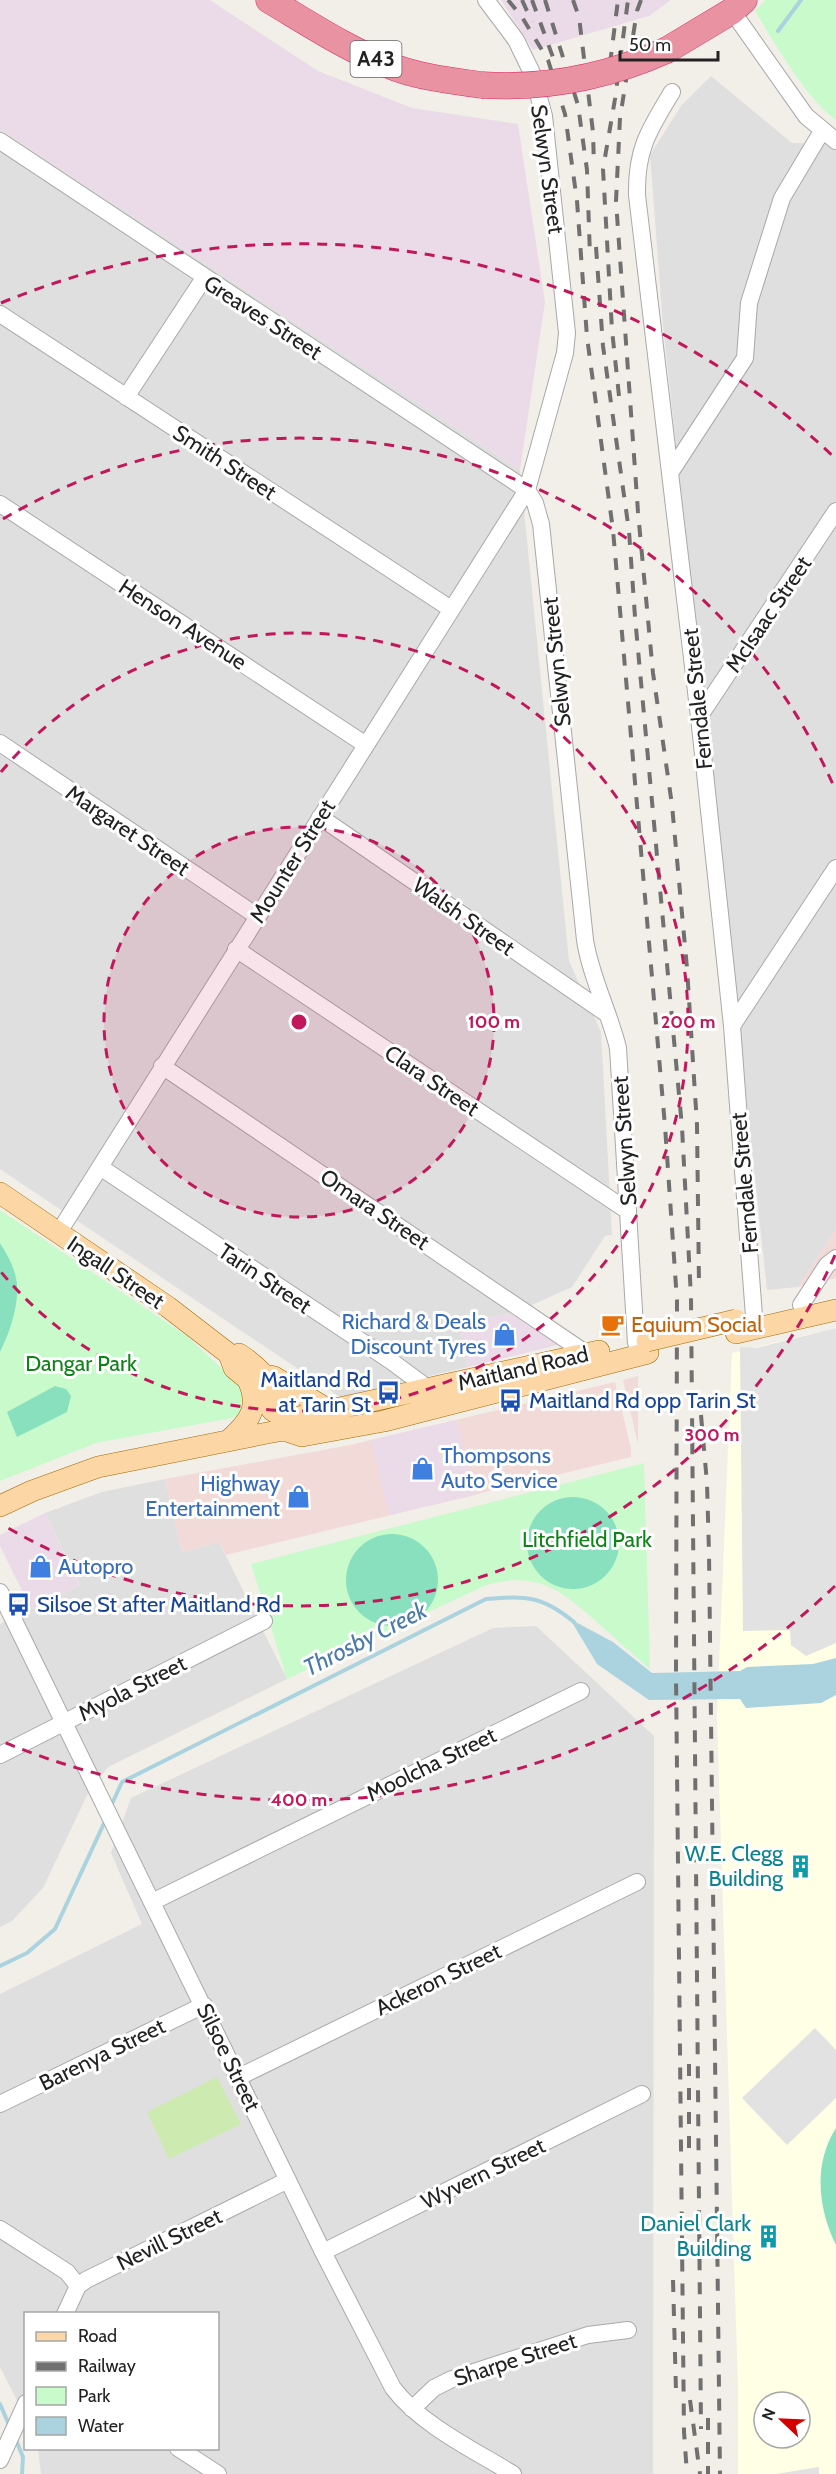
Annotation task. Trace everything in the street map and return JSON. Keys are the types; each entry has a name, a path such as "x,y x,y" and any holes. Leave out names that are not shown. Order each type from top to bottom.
{"highway":[{"name":"A43","path":"269,0 347,47 397,68 434,78 483,78"},
{"name":"A43","path":"299,0 356,34 483,78 528,86 574,80 620,69 732,4"}],"main road":[{"name":"Ingall Street","path":"0,1193 168,1308 229,1354 240,1354 257,1377 268,1382 279,1393 284,1408 283,1423"},
{"name":"Maitland Road","path":"283,1423 302,1436 384,1421 644,1346 742,1323 836,1296"},
{"name":"Maitland Road","path":"742,1323 836,1310"},
{"name":"Maitland Road","path":"0,1506 52,1482 98,1467 228,1441 299,1418 429,1389 587,1354 644,1346"},
{"name":"Ingall Street","path":"257,1377 274,1377 332,1412"},
{"path":"228,1441 244,1425 252,1412 257,1377"}],"street":[{"name":"Selwyn Street","path":"486,0 516,40 533,75 544,116 567,333 565,353 527,490 535,503 542,524 585,940 593,977 618,1048 628,1211 644,1346"},
{"path":"732,4 806,116 836,141"},
{"name":"Ferndale Street","path":"672,92 649,130 637,168 637,195 699,717 732,1026 742,1323"},
{"path":"670,473 745,358 749,303 782,198 822,131"},
{"name":"Greaves Street","path":"0,141 527,490"},
{"path":"126,397 204,278"},
{"name":"Smith Street","path":"0,314 451,609"},
{"name":"Mounter Street","path":"59,1232 527,490"},
{"name":"Henson Avenue","path":"0,504 366,745"},
{"name":"McIsaac Street","path":"699,717 836,511"},
{"name":"Margaret Street","path":"0,743 257,916"},
{"name":"Walsh Street","path":"320,817 608,1015"},
{"path":"732,1026 836,868"},
{"name":"Clara Street","path":"236,949 628,1211"},
{"name":"Omara Street","path":"162,1066 587,1354"},
{"name":"Tarin Street","path":"100,1167 391,1361 429,1389"},
{"path":"801,1305 827,1266 836,1258"},
{"name":"Silsoe Street","path":"0,1592 323,2252 393,2388 412,2409 513,2474"},
{"name":"Myola Street","path":"0,1755 264,1621"},
{"name":"Moolcha Street","path":"152,1902 581,1690"},
{"name":"Ackeron Street","path":"238,2077 638,1882"},
{"name":"Barenya Street","path":"0,2104 204,2005"},
{"name":"Wyvern Street","path":"323,2252 642,2094"},
{"name":"Nevill Street","path":"78,2286 288,2180"},
{"path":"0,2229 67,2272 78,2286 65,2312"},
{"name":"Sharpe Street","path":"412,2409 434,2388 452,2379 588,2335 628,2330"},
{"path":"0,2460 23,2409"},
{"path":"181,2450 208,2471"}],"shaded area":[{"path":"0,0 210,0 318,71 412,108 518,124 545,302 520,470 0,129"},
{"path":"501,0 671,0 649,16 533,50"},
{"path":"711,76 792,143 836,144 836,1229 798,1287 767,1290 663,325 650,155 681,106"},
{"path":"0,129 520,470 569,961 601,1032 612,1235 605,1236 572,1287 514,1313 459,1323 468,1367 340,1397 0,1169"},
{"path":"836,1229 836,1278 798,1287"},
{"name":"Richard & Deals Discount Tyres","path":"514,1313 562,1344 468,1367 459,1323"},
{"path":"836,1328 836,2474 738,2474 738,2388 717,1714 732,1353"},
{"path":"836,1328 836,1643 806,1656 791,1645 790,1630 743,1631 740,1347 756,1348"},
{"path":"638,1376 638,1444 623,1380"},
{"path":"615,1382 631,1448 631,1457 226,1555 219,1542 182,1552 165,1479 350,1445"},
{"name":"Thompsons Auto Service","path":"457,1420 475,1495 389,1515 371,1440"},
{"path":"165,1479 182,1552 219,1542 287,1679 108,1767 89,1791 43,1888 12,1921 0,1927 0,1624 80,1585 45,1513 102,1492"},
{"name":"Autopro","path":"45,1513 80,1586 31,1609 0,1546 0,1535"},
{"path":"536,1626 654,1736 653,2474 41,2474 38,2450 219,2450 219,2312 24,2312 24,2414 0,2367 0,1994 142,1924 111,1853 131,1798 493,1628"},
{"path":"815,2028 836,2050 836,2098 787,2145 742,2098"},
{"path":"819,2467 819,2474 776,2474"}],"green space":[{"path":"765,0 836,0 836,120 825,111 803,85 755,11"},
{"name":"Dangar Park","path":"0,1210 187,1336 244,1389 248,1400 239,1414 232,1418 96,1443 0,1481"},
{"path":"0,1243 14,1269 17,1296 14,1316 0,1352"},
{"path":"55,1386 66,1389 71,1396 67,1412 17,1437 7,1412"},
{"name":"Litchfield Park","path":"644,1463 650,1669 559,1592 533,1582 518,1580 484,1586 287,1679 251,1564"},
{"path":"573,1497 591,1501 605,1511 615,1525 619,1543 615,1561 605,1575 591,1585 573,1589 555,1585 541,1575 531,1561 527,1543 531,1525 541,1511 555,1501"},
{"path":"392,1534 410,1538 424,1548 434,1562 438,1580 434,1598 424,1612 410,1622 392,1626 374,1622 360,1612 350,1598 346,1580 350,1562 360,1548 374,1538"},
{"path":"217,2077 241,2124 169,2159 147,2112"},
{"path":"836,2128 836,2245 825,2217 821,2171 824,2156"}],"water":[{"path":"570,1619 613,1642 652,1673 740,1671 747,1667 813,1664 836,1658 836,1695 821,1703 746,1708 740,1699 649,1700 597,1664"}],"waterway":[{"path":"778,31 801,0"},
{"name":"Throsby Creek","path":"111,1806 122,1782 486,1599 533,1599 552,1607 574,1622"},
{"name":"Throsby Creek","path":"0,1966 27,1953 55,1929 106,1819"},
{"path":"0,2404 9,2425"},
{"path":"16,2440 23,2457 22,2474"}],"railway":[{"path":"508,0 522,17 548,60 565,114 577,201 587,337 613,530 665,1126 677,1301 676,1674 684,2432 687,2474"},
{"path":"522,0 532,22"},
{"path":"532,0 554,60"},
{"path":"545,0 578,105 587,170 590,256"},
{"path":"573,0 579,17 593,132 594,166"},
{"path":"610,64 618,0"},
{"path":"619,396 612,330 603,169 628,0"},
{"path":"641,0 637,11 620,118 616,201 638,512 653,673 672,805 687,968 697,1125 699,1284"},
{"path":"596,247 603,346 629,531 682,1127 691,1297 701,2429"},
{"path":"701,1415 707,1483 709,1553 720,2474"},
{"path":"689,2064 689,2154"},
{"path":"673,2280 676,2391"},
{"path":"690,2400 700,2474"},
{"path":"708,2418 708,2474"}],"place":[{"name":"Equium Social","path":"613,1324"},
{"name":"Richard & Deals Discount Tyres","path":"504,1334"},
{"name":"Maitland Rd at Tarin St","path":"389,1392"},
{"name":"Maitland Rd opp Tarin St","path":"511,1400"},
{"name":"Thompsons Auto Service","path":"423,1468"},
{"name":"Highway Entertainment","path":"298,1496"},
{"name":"Autopro","path":"40,1566"},
{"name":"Silsoe St after Maitland Rd","path":"19,1604"},
{"name":"W.E. Clegg Building","path":"801,1866"},
{"name":"Daniel Clark Building","path":"769,2236"}]}
